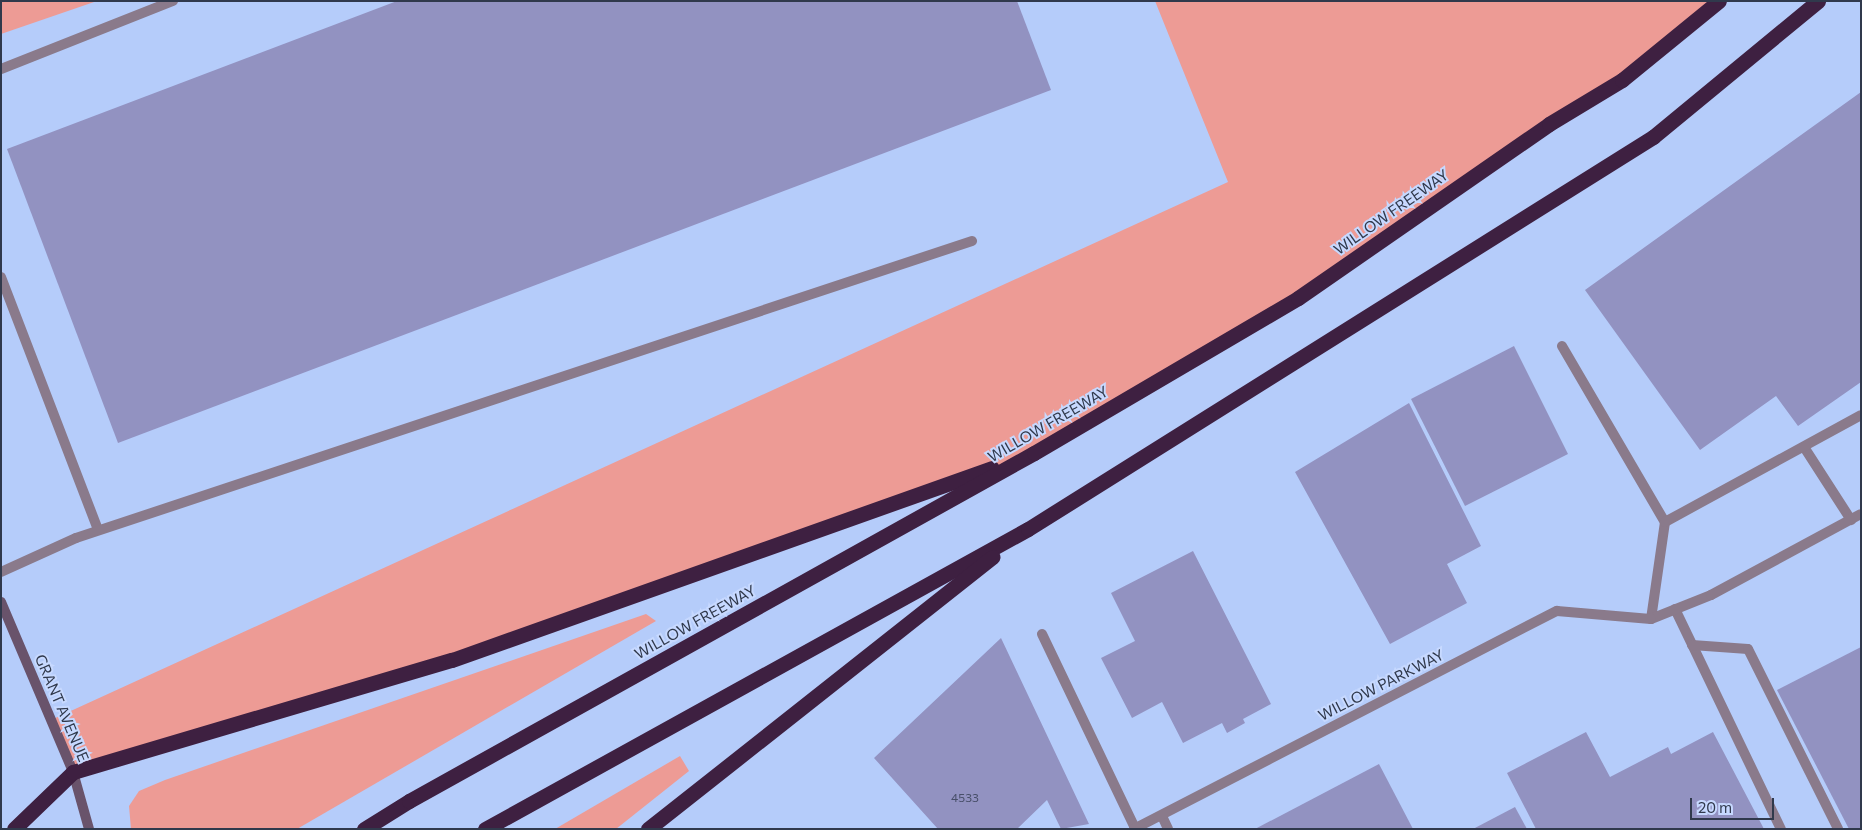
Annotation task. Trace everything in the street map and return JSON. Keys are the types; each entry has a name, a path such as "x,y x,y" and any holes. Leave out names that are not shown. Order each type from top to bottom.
{"highway":[{"name":"WILLOW FREEWAY","path":"364,829 418,796 1034,453 1298,298 1549,124 1622,80 1719,1"},
{"path":"485,829 1028,528 1653,137 1818,1"},
{"path":"14,829 73,772 452,660 1034,453"},
{"path":"648,829 1028,528"}],"street":[{"path":"1,69 174,1"},
{"path":"1,572 98,530 972,241"},
{"path":"1,277 98,530"},
{"path":"1562,346 1665,522 1651,619 1711,595 1861,514"},
{"path":"1665,522 1861,415"},
{"path":"1804,447 1851,520"},
{"name":"GRANT AVENUE","path":"1,602 73,772 89,829"},
{"path":"1675,610 1781,829"},
{"name":"WILLOW PARKWAY","path":"1135,829 1557,611 1651,619"},
{"path":"1042,634 1135,829"},
{"path":"1692,645 1748,649 1838,829"},
{"path":"1162,816 1168,829"}],"shaded area":[{"path":"1,1 97,1 1,34"},
{"path":"1155,1 1719,1 1622,80 1298,298 1034,453 452,660 73,772 51,720 1228,182"},
{"path":"646,614 656,621 297,829 131,829 129,806 139,791 165,780"},
{"path":"680,756 689,771 616,829 555,829"}],"building":[{"path":"397,1 1017,1 1051,90 118,443 7,149"},
{"path":"1861,92 1861,382 1798,426 1776,396 1700,450 1585,290"},
{"path":"1514,346 1568,454 1465,506 1411,399"},
{"path":"1409,403 1481,546 1447,564 1467,603 1390,644 1295,472"},
{"path":"1193,551 1271,704 1243,719 1245,723 1227,733 1222,723 1183,743 1162,702 1132,718 1101,658 1135,641 1111,593"},
{"path":"1001,638 1089,824 1061,829 1047,800 1017,829 938,829 874,758"},
{"path":"1861,647 1861,829 1849,829 1777,690"},
{"path":"1586,732 1610,777 1668,747 1671,754 1713,732 1764,829 1536,829 1507,773"},
{"path":"1379,764 1413,829 1255,829"},
{"path":"1515,807 1527,829 1473,829"}]}
